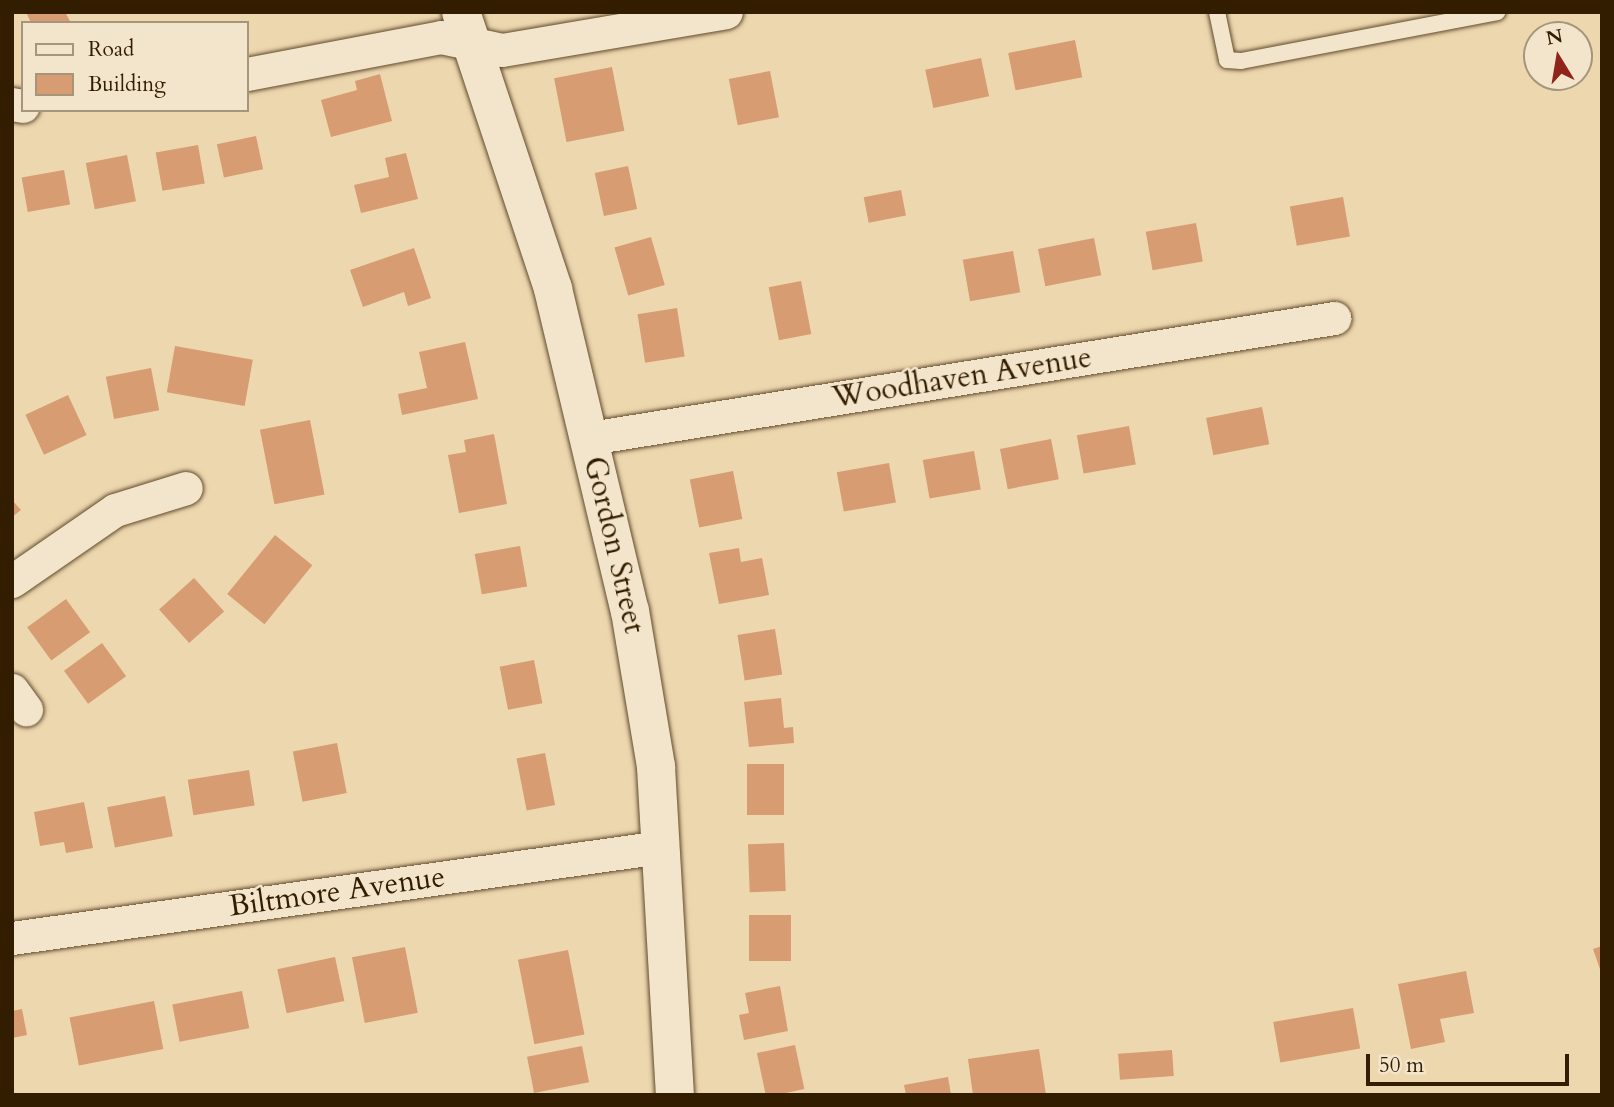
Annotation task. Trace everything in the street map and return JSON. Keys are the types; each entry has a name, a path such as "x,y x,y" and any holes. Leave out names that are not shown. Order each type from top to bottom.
{"street":[{"path":"248,74 441,37 466,28 502,50 726,12"},
{"name":"Gordon Street","path":"466,28 530,212 590,438 648,703 661,846 675,1095"},
{"name":"Woodhaven Avenue","path":"590,438 1334,318"},
{"path":"12,581 115,510 186,488"},
{"name":"Biltmore Avenue","path":"12,938 661,846"}],"lane":[{"path":"1217,12 1227,60 1241,61 1497,12"}],"building":[{"path":"26,12 65,12 70,21 30,21"},
{"path":"1075,40 1082,77 1016,90 1008,53"},
{"path":"981,58 989,96 933,108 925,70"},
{"path":"612,67 624,131 566,142 554,78"},
{"path":"770,71 779,117 738,125 729,79"},
{"path":"380,74 392,121 331,137 321,100 357,90 355,81"},
{"path":"256,136 263,169 224,178 217,144"},
{"path":"198,145 205,183 162,191 156,152"},
{"path":"406,153 418,199 361,213 354,185 389,177 385,158"},
{"path":"127,155 136,201 95,209 86,163"},
{"path":"628,166 637,209 604,216 595,173"},
{"path":"64,170 70,204 28,212 22,177"},
{"path":"901,190 906,216 869,223 864,197"},
{"path":"1343,197 1350,236 1297,246 1290,206"},
{"path":"1196,223 1203,261 1153,270 1146,232"},
{"path":"651,237 665,285 628,296 614,247"},
{"path":"1094,238 1101,275 1045,286 1038,249"},
{"path":"414,248 431,298 408,306 404,292 363,307 350,270"},
{"path":"1013,251 1020,292 970,301 963,260"},
{"path":"801,281 811,334 779,340 769,287"},
{"path":"677,308 685,356 645,363 637,314"},
{"path":"465,342 478,399 402,415 398,394 427,388 419,352"},
{"path":"175,346 253,360 245,406 167,392"},
{"path":"151,368 159,410 114,419 106,377"},
{"path":"68,395 87,435 44,455 25,415"},
{"path":"1262,407 1269,444 1213,455 1206,418"},
{"path":"310,420 325,495 274,504 260,430"},
{"path":"1129,426 1136,464 1084,474 1077,435"},
{"path":"494,434 507,504 459,513 448,455 466,452 464,440"},
{"path":"1051,439 1059,479 1008,489 1000,449"},
{"path":"974,451 981,489 930,498 923,460"},
{"path":"889,463 896,502 844,512 837,472"},
{"path":"733,471 742,519 699,527 690,479"},
{"path":"12,500 21,510 12,517"},
{"path":"275,535 312,565 264,624 227,594"},
{"path":"520,546 527,586 482,594 475,554"},
{"path":"739,548 741,562 762,558 769,595 719,604 709,553"},
{"path":"194,578 224,611 189,643 159,609"},
{"path":"66,599 90,632 51,660 27,627"},
{"path":"775,629 782,674 745,680 737,635"},
{"path":"102,643 126,676 88,704 64,671"},
{"path":"534,660 542,703 508,710 500,667"},
{"path":"781,698 784,728 793,727 794,743 749,747 744,702"},
{"path":"337,743 347,793 303,802 293,752"},
{"path":"545,753 555,805 527,811 517,759"},
{"path":"747,764 784,764 784,815 747,815"},
{"path":"249,770 255,806 193,815 188,780"},
{"path":"165,796 173,836 115,848 107,807"},
{"path":"84,802 93,848 66,853 64,842 40,846 34,812"},
{"path":"784,843 786,891 750,892 748,844"},
{"path":"749,915 791,915 791,961 749,961"},
{"path":"1602,946 1602,972 1601,972 1593,949"},
{"path":"405,947 418,1013 365,1023 352,957"},
{"path":"568,950 584,1034 534,1044 518,960"},
{"path":"335,957 344,1001 287,1013 277,969"},
{"path":"1466,971 1474,1013 1440,1019 1445,1042 1411,1049 1398,984"},
{"path":"780,986 788,1031 744,1040 739,1015 749,1013 745,993"},
{"path":"242,991 249,1028 180,1042 172,1005"},
{"path":"154,1001 163,1049 79,1066 70,1017"},
{"path":"1353,1008 1360,1048 1280,1062 1273,1022"},
{"path":"22,1009 27,1035 12,1038 12,1011"},
{"path":"795,1045 804,1089 766,1095 757,1053"},
{"path":"582,1046 589,1082 534,1093 527,1057"},
{"path":"1039,1049 1046,1095 973,1095 968,1059"},
{"path":"1172,1050 1174,1076 1120,1080 1118,1054"},
{"path":"948,1077 951,1095 906,1095 904,1085"}]}
